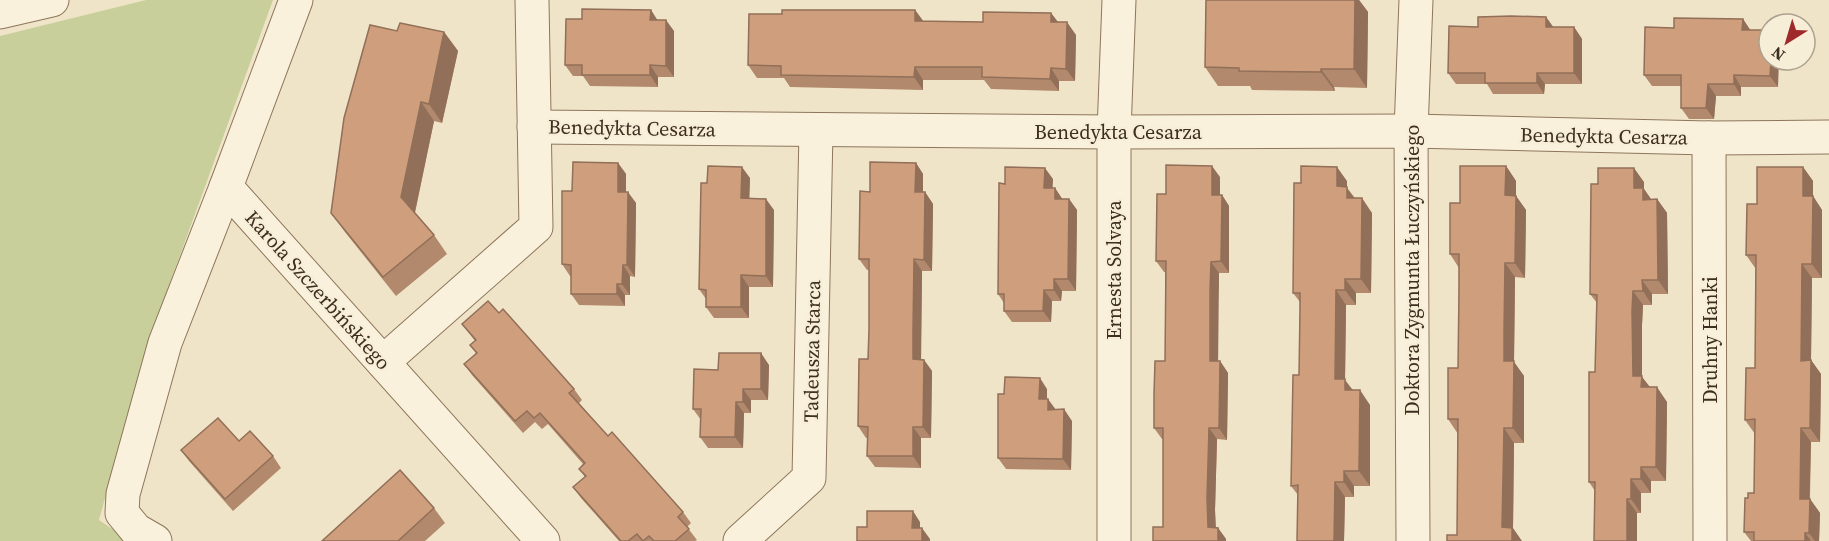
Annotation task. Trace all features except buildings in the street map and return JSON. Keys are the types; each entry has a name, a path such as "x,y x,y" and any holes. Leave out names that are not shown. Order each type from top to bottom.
{"street":[{"path":"0,12 52,0"},
{"path":"155,541 136,530 122,513 123,494 165,343 296,0"},
{"name":"Benedykta Cesarza","path":"532,0 534,127 1114,132 1411,131 1709,138 1829,137"},
{"name":"Ernesta Solvaya","path":"1114,541 1114,132 1119,0"},
{"name":"Doktora Zygmunta Łuczyńskiego","path":"1413,541 1411,131 1416,0"},
{"path":"383,362 536,227 534,127"},
{"name":"Tadeusza Starca","path":"740,541 809,478 816,130"},
{"name":"Druhny Hanki","path":"1709,138 1710,541"},
{"name":"Karola Szczerbińskiego","path":"226,187 543,541"}],"green space":[{"path":"146,0 273,0 148,343 99,520 130,541 0,541 0,36"}]}
